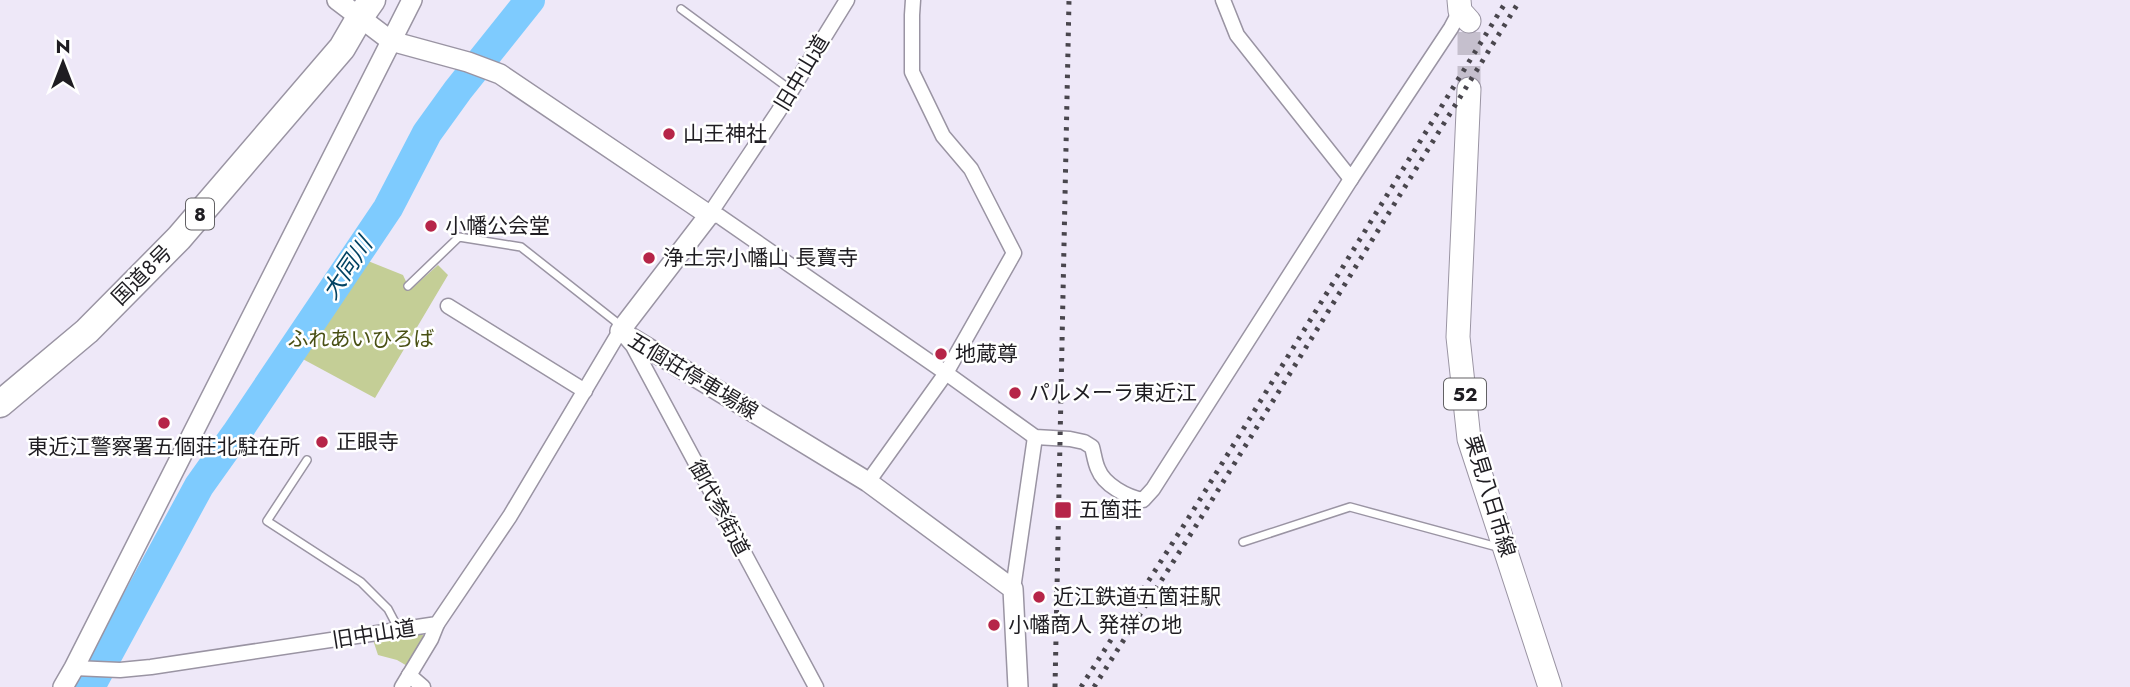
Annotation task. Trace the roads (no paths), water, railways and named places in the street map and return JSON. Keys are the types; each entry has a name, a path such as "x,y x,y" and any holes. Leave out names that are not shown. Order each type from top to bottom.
{"highway":[{"name":"国道8号","path":"0,404 87,331 179,238 342,48 366,8"}],"main road":[{"path":"337,0 366,8 391,41 468,62 500,74 709,215"},
{"path":"63,687 78,668 412,0"},
{"name":"栗見八日市線","path":"1469,89 1458,337 1469,439 1550,687"},
{"name":"五個荘停車場線","path":"709,215 620,331 868,482 1013,589"},
{"path":"1013,589 1018,687"}],"street":[{"name":"旧中山道","path":"709,215 748,159 847,0"},
{"path":"868,482 946,373 1014,253 971,169 943,136 912,72 913,0"},
{"path":"1223,0 1237,35 1351,179"},
{"path":"709,215 719,216 1035,438 1070,439 1092,447 1098,471 1108,483 1132,498 1143,500 1153,489 1351,179 1463,10"},
{"path":"447,306 584,391"},
{"name":"旧中山道","path":"78,668 120,670 437,624 510,516 620,331"},
{"name":"御代参街道","path":"620,331 633,346 816,687"},
{"path":"1013,589 1035,438"},
{"path":"424,687 406,681 437,624"}],"lane":[{"path":"681,9 792,90"},
{"path":"408,286 460,237 520,247 615,321 620,331"},
{"path":"307,460 267,521 361,582 388,609 399,630"},
{"path":"1243,542 1350,507 1506,550"}],"waterway":[{"name":"大同川","path":"90,687 199,486 388,208 427,133 530,0"}],"tunnel":[{"path":"1469,21 1469,89"}],"railway":[{"path":"1055,687 1069,0"},
{"path":"1081,687 1191,514 1507,0"},
{"path":"1094,687 1520,0"}],"place":[{"name":"山王神社","path":"669,134"},
{"name":"小幡公会堂","path":"431,226"},
{"name":"浄土宗小幡山 長寶寺","path":"649,258"},
{"name":"地蔵尊","path":"941,354"},
{"name":"パルメーラ東近江","path":"1015,393"},
{"name":"東近江警察署五個荘北駐在所","path":"164,423"},
{"name":"正眼寺","path":"322,442"},
{"name":"五箇荘","path":"1063,510"},
{"name":"近江鉄道五箇荘駅","path":"1039,597"},
{"name":"小幡商人 発祥の地","path":"994,625"}],"park label":[{"name":"ふれあいひろば","path":"361,339"}]}
